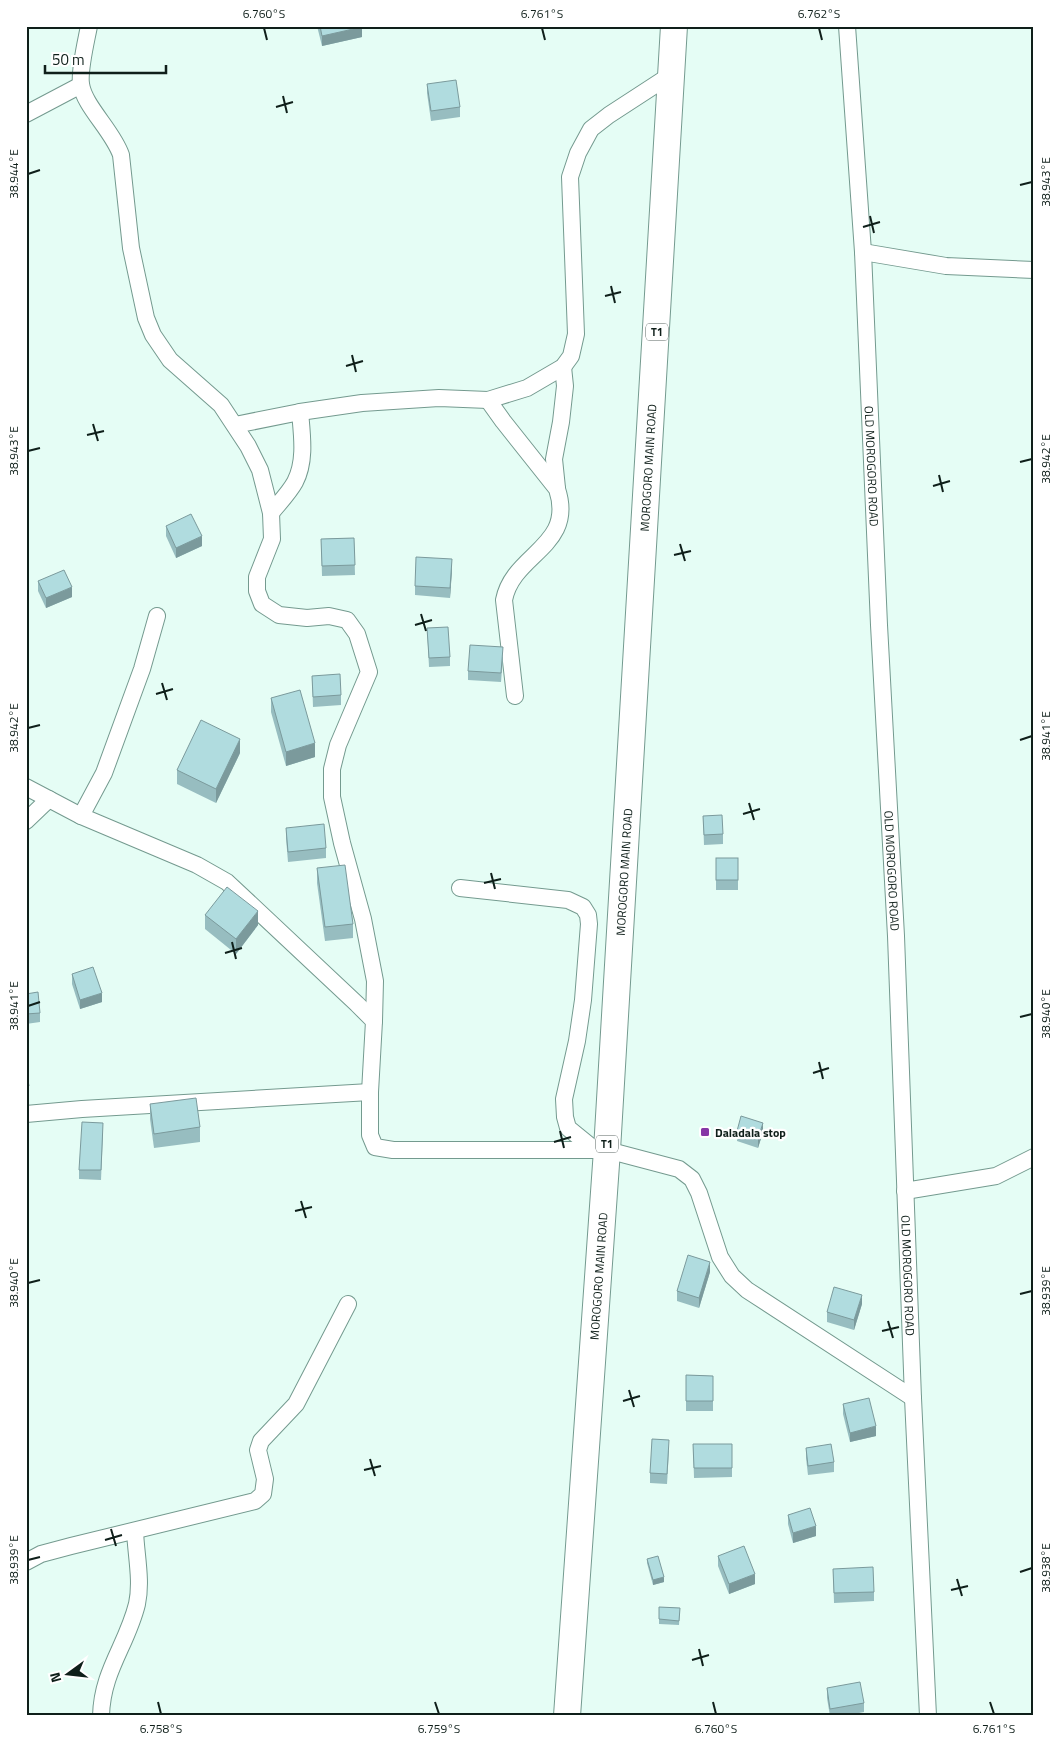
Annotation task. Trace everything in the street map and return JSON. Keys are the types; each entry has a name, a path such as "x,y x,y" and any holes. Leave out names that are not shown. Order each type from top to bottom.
{"highway":[{"name":"MOROGORO MAIN ROAD","path":"567,1716 601,1150 674,26"}],"street":[{"path":"89,26 80,75 81,85 85,96 115,141 121,155 131,248 146,318 153,335 170,360 221,405 248,446 260,470 271,513 272,539 258,577 257,591 262,604 279,615 307,618 329,616 347,620 358,634 369,672 338,745 332,769 332,797 342,843 363,919 375,981 370,1092 370,1135 375,1146 393,1150 601,1150 679,1169 692,1178 699,1193 720,1257 732,1276 747,1290 913,1398"},
{"name":"OLD MOROGORO ROAD","path":"847,26 863,252 879,625 896,936 913,1398 928,1716"},
{"path":"234,425 300,412 362,403 438,398 488,400 528,388 563,367 571,356 576,334 570,177 578,153 591,129 672,74"},
{"path":"26,114 81,85"},
{"path":"863,252 946,266 1034,270"},
{"path":"515,696 504,600 506,590 516,574 527,561 544,547 556,530 560,514 560,498 557,489 554,459 565,386 563,367"},
{"path":"488,400 557,489"},
{"path":"271,513 295,483 300,469 302,448 300,412"},
{"path":"81,816 104,773 142,669 157,616"},
{"path":"26,787 81,816 197,865 227,882 374,1022"},
{"path":"26,821 49,799"},
{"path":"460,888 568,900 583,907 588,915 590,924 585,984 577,1041 564,1099 568,1128 601,1150"},
{"path":"26,1114 370,1092"},
{"path":"905,1191 996,1176 1034,1158"},
{"path":"26,1562 41,1554 255,1501 263,1494 265,1480 258,1450 261,1441 296,1404 348,1304"},
{"path":"101,1716 105,1684 112,1664 126,1638 137,1603 139,1585 135,1531"}],"building":[{"path":"320,26 362,26 362,27 322,36"},
{"path":"456,80 460,107 431,111 427,84"},
{"path":"191,514 202,536 176,548 166,526"},
{"path":"354,538 355,565 322,566 321,539"},
{"path":"416,557 452,559 450,588 415,586"},
{"path":"64,570 72,587 46,598 38,581"},
{"path":"448,627 450,657 429,658 427,628"},
{"path":"470,645 503,647 501,673 468,671"},
{"path":"340,674 341,695 313,697 312,676"},
{"path":"300,690 315,743 286,752 271,698"},
{"path":"201,720 240,739 216,789 177,770"},
{"path":"722,815 723,834 704,835 703,816"},
{"path":"324,824 326,848 288,852 286,828"},
{"path":"716,858 738,858 738,880 716,880"},
{"path":"345,865 353,924 325,927 317,868"},
{"path":"227,887 258,911 236,939 205,915"},
{"path":"93,967 102,993 80,1000 72,974"},
{"path":"38,992 40,1013 26,1014 26,994"},
{"path":"26,1070 29,1086 26,1086"},
{"path":"196,1098 200,1127 154,1134 150,1104"},
{"path":"741,1116 763,1123 758,1138 737,1131"},
{"path":"82,1122 103,1123 101,1170 79,1170"},
{"path":"688,1255 710,1262 699,1298 677,1291"},
{"path":"834,1287 862,1295 854,1320 827,1312"},
{"path":"686,1375 713,1376 713,1401 686,1401"},
{"path":"869,1398 876,1426 850,1433 843,1404"},
{"path":"652,1439 669,1440 667,1474 650,1473"},
{"path":"693,1444 732,1444 732,1468 694,1468"},
{"path":"831,1444 834,1462 808,1466 806,1448"},
{"path":"810,1508 816,1526 793,1533 788,1515"},
{"path":"744,1546 755,1574 729,1584 718,1556"},
{"path":"658,1556 664,1577 653,1580 647,1559"},
{"path":"873,1567 874,1592 834,1593 833,1569"},
{"path":"659,1607 680,1608 679,1621 659,1619"},
{"path":"860,1682 864,1703 830,1709 827,1688"}],"place":[{"name":"Daladala stop","path":"705,1132"}]}
